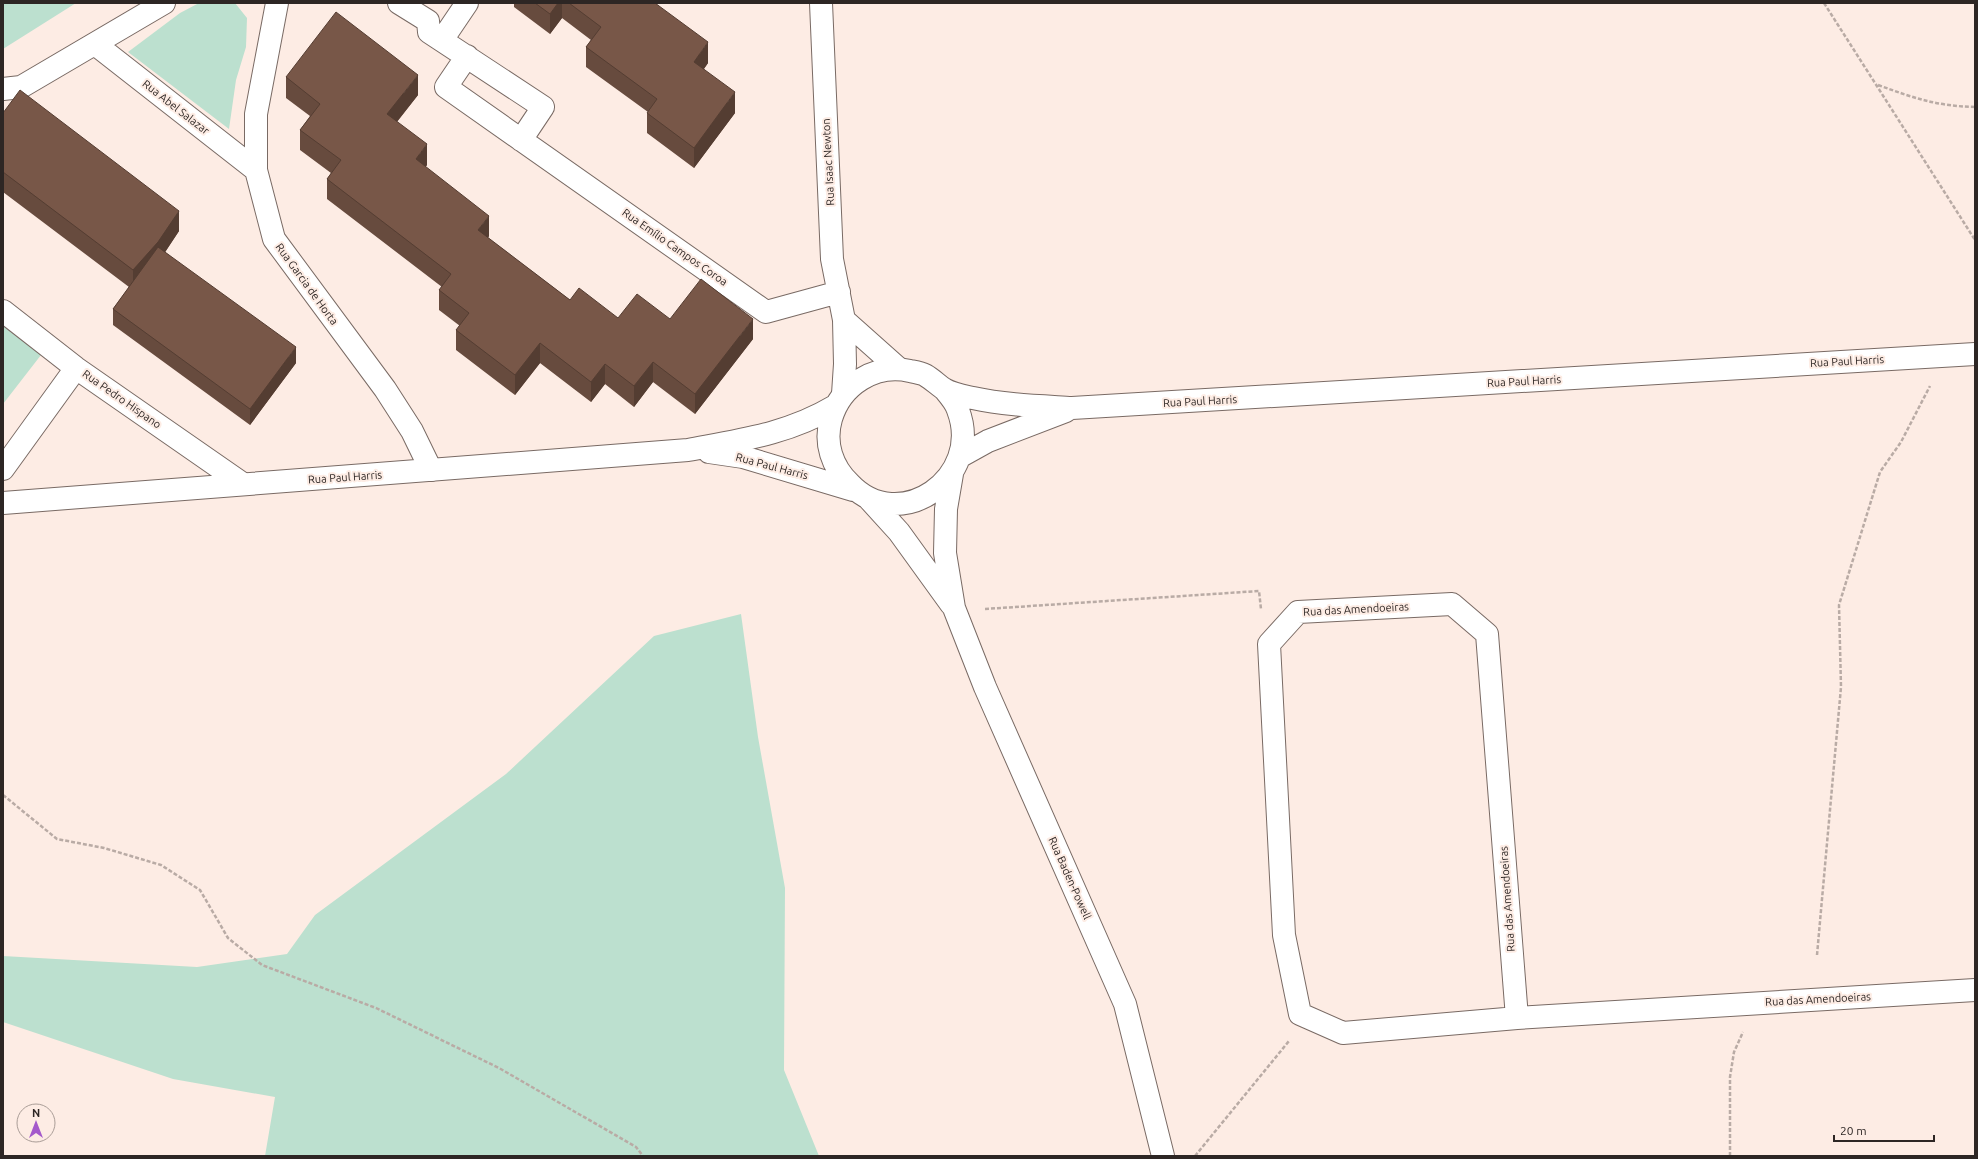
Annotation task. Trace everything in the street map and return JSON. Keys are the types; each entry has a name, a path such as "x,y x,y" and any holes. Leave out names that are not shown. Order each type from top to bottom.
{"street":[{"path":"3,88 21,86 164,3"},
{"name":"Rua Garcia de Horta","path":"277,3 256,114 256,170 274,239 385,389 412,431 431,470"},
{"path":"399,3 428,21 430,32 543,107 522,140"},
{"path":"442,40 468,3"},
{"name":"Rua Isaac Newton","path":"821,3 832,259 844,320 845,364 839,400"},
{"name":"Rua Abel Salazar","path":"95,44 256,170"},
{"name":"Rua Emílio Campos Coroa","path":"467,56 446,86 766,312 839,292"},
{"name":"Rua Pedro Hispano","path":"3,311 76,368 243,484"},
{"path":"844,320 899,369"},
{"name":"Rua Paul Harris","path":"1072,408 1975,354"},
{"path":"3,469 76,368"},
{"path":"899,369 924,375 945,390 958,409 960,415 964,433 946,509 945,553 954,608 899,532 862,494 839,474 830,452 828,428 839,400 858,380 878,371 899,369"},
{"path":"945,390 980,399 1072,408"},
{"name":"Rua Paul Harris","path":"3,503 688,450 756,437 790,428 813,419 839,400"},
{"path":"862,494 892,504 915,501 936,491 957,465 988,441 1072,408"},
{"name":"Rua Paul Harris","path":"688,450 743,457 862,494"},
{"name":"Rua das Amendoeiras","path":"1517,1018 1487,634 1452,604 1298,612 1269,644 1284,935 1300,1014 1343,1033 1517,1018 1975,990"},
{"name":"Rua Baden-Powell","path":"954,608 985,686 1125,1004 1163,1156"}],"path":[{"path":"1824,3 1878,85 1975,240"},
{"path":"1878,85 1923,101 1951,106 1975,107"},
{"path":"1817,955 1840,687 1839,605 1880,472 1901,442 1931,384"},
{"path":"983,609 1259,591 1261,611"},
{"path":"3,795 56,839 104,848 162,865 200,890 228,938 262,965 376,1008 499,1068 636,1147 643,1156"},
{"path":"1730,1156 1730,1077 1734,1052 1745,1027"},
{"path":"1195,1156 1293,1036"}],"green space":[{"path":"3,3 76,3 3,49"},
{"path":"199,3 235,3 247,18 246,47 236,80 229,129 128,52 180,13"},
{"path":"3,326 41,355 3,404"},
{"path":"741,614 758,737 785,888 784,1070 819,1156 265,1156 275,1097 173,1079 3,1022 3,956 197,967 287,954 315,915 506,774 654,636"}],"building":[{"path":"535,3 558,3 550,14"},
{"path":"569,3 655,3 708,42 694,62 735,92 694,148 647,113 657,99 586,47 601,27"},
{"path":"336,12 418,75 387,114 427,144 416,159 489,216 478,230 570,300 579,288 618,318 637,294 670,319 701,279 753,319 695,394 653,362 634,386 605,364 591,382 540,343 515,375 456,330 469,313 439,290 451,274 327,179 341,160 300,130 320,104 286,77"},
{"path":"20,90 179,211 158,242 133,270 3,172 3,113"},
{"path":"158,247 296,347 250,409 113,309"}]}
